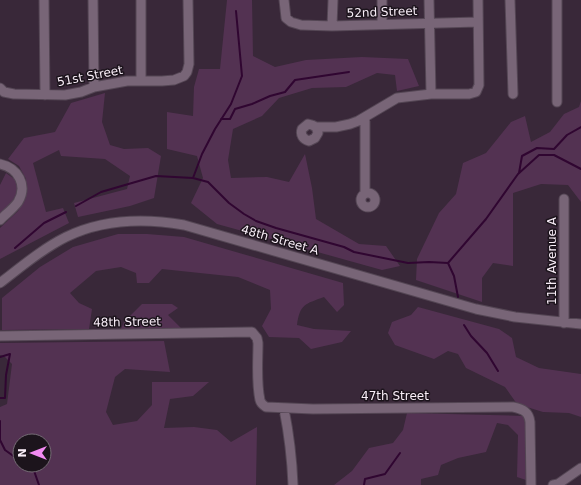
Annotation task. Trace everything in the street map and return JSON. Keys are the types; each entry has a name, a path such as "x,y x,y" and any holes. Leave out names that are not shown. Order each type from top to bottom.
{"street":[{"path":"44,0 45,95"},
{"path":"92,0 94,87"},
{"path":"140,0 141,80"},
{"name":"51st Street","path":"0,89 8,93 65,95 81,92 94,87 127,81 169,81 179,79 184,76 189,68 190,54 188,0"},
{"name":"52nd Street","path":"284,0 284,13 288,20 295,24 301,25 332,26 478,22"},
{"path":"332,26 333,0"},
{"path":"382,0 382,24"},
{"path":"429,0 431,94"},
{"path":"316,127 344,125 358,121 397,98 431,94 462,94 476,92 479,85 478,0"},
{"path":"510,0 513,94"},
{"path":"557,0 557,102"},
{"path":"364,117 365,193"},
{"path":"0,164 16,171 22,188 18,202 0,220"},
{"name":"11th Avenue A","path":"564,199 564,323"},
{"name":"48th Street A","path":"0,283 66,237 100,225 143,220 184,225 476,309 516,317 564,323"},
{"path":"564,323 581,324"},
{"name":"48th Street","path":"0,336 247,332 254,334 257,338 258,382 260,400 263,406"},
{"name":"47th Street","path":"263,406 284,408 520,408 526,412 530,422 532,485"},
{"path":"284,408 289,431 293,485"},
{"path":"553,485 558,484 581,468"},
{"path":"570,476 572,485"}],"shaded area":[{"path":"227,0 252,0 253,56 275,67 306,60 362,57 408,59 419,86 397,91 395,75 377,73 346,87 312,88 279,98 262,116 233,129 228,160 231,178 267,177 289,182 305,154 312,188 316,219 359,244 386,246 400,266 382,270 217,224 191,203 203,178 197,156 167,149 167,112 193,116 194,87 199,69 220,69"},
{"path":"105,93 102,122 110,145 124,149 148,148 161,156 154,198 130,206 78,217 74,203 127,189 130,176 105,159 61,156 59,150 33,163 46,212 63,208 69,223 0,259 0,228 18,211 26,197 26,179 19,166 8,159 24,138 55,132 71,103"},
{"path":"581,101 581,202 568,185 541,184 513,193 513,266 493,263 482,278 482,302 416,280 417,259 439,213 456,194 463,163 486,153 511,122 525,116 531,142 550,132 564,114 579,107"},
{"path":"6,173 17,181 18,192 11,203 0,214 0,185"},
{"path":"118,234 147,234 184,237 343,283 344,305 337,312 324,297 312,301 304,306 298,318 297,325 314,329 351,331 342,342 311,349 299,338 269,337 262,326 271,309 270,290 238,277 162,269 149,283 137,283 136,273 121,267 96,271 70,293 79,303 92,309 89,329 2,330 2,298 40,267 73,247"},
{"path":"142,304 172,304 178,308 168,315 182,329 120,331 124,322"},
{"path":"418,307 499,329 512,338 516,357 539,368 581,374 581,417 569,413 543,412 517,404 505,387 466,368 458,354 448,351 434,359 395,345 388,333 392,322 411,315"},
{"path":"164,341 170,372 125,369 115,377 106,412 113,425 137,421 152,405 152,382 209,382 193,396 170,399 164,428 194,427 217,430 231,442 257,427 256,485 0,485 0,407 7,404 12,364 4,356 0,355 0,343"},
{"path":"407,413 525,416 526,480 517,477 518,435 508,425 497,423 486,452 458,458 441,465 438,475 421,479 421,485 334,485 352,471 369,448 393,443 403,430"}],"waterway":[{"path":"193,178 202,154 215,129 231,104 242,76 236,11"},
{"path":"221,119 230,119 235,109 285,92 295,80 349,72"},
{"path":"519,173 522,156 537,148 554,149 567,135 581,127"},
{"path":"76,206 101,192 156,176 193,178 208,182 229,203 244,214 256,221 276,228 344,247 354,252 408,263 448,263 486,219 518,174 539,155 554,155 581,169"},
{"path":"15,248 44,223 66,212"},
{"path":"448,263 454,276 458,297"},
{"path":"464,325 471,336 487,353 498,371"},
{"path":"0,357 10,354 6,375 5,398 0,398"},
{"path":"0,421 0,440 5,450 12,455"},
{"path":"364,485 365,479 385,474 400,453"},
{"path":"35,473 39,485"}]}
